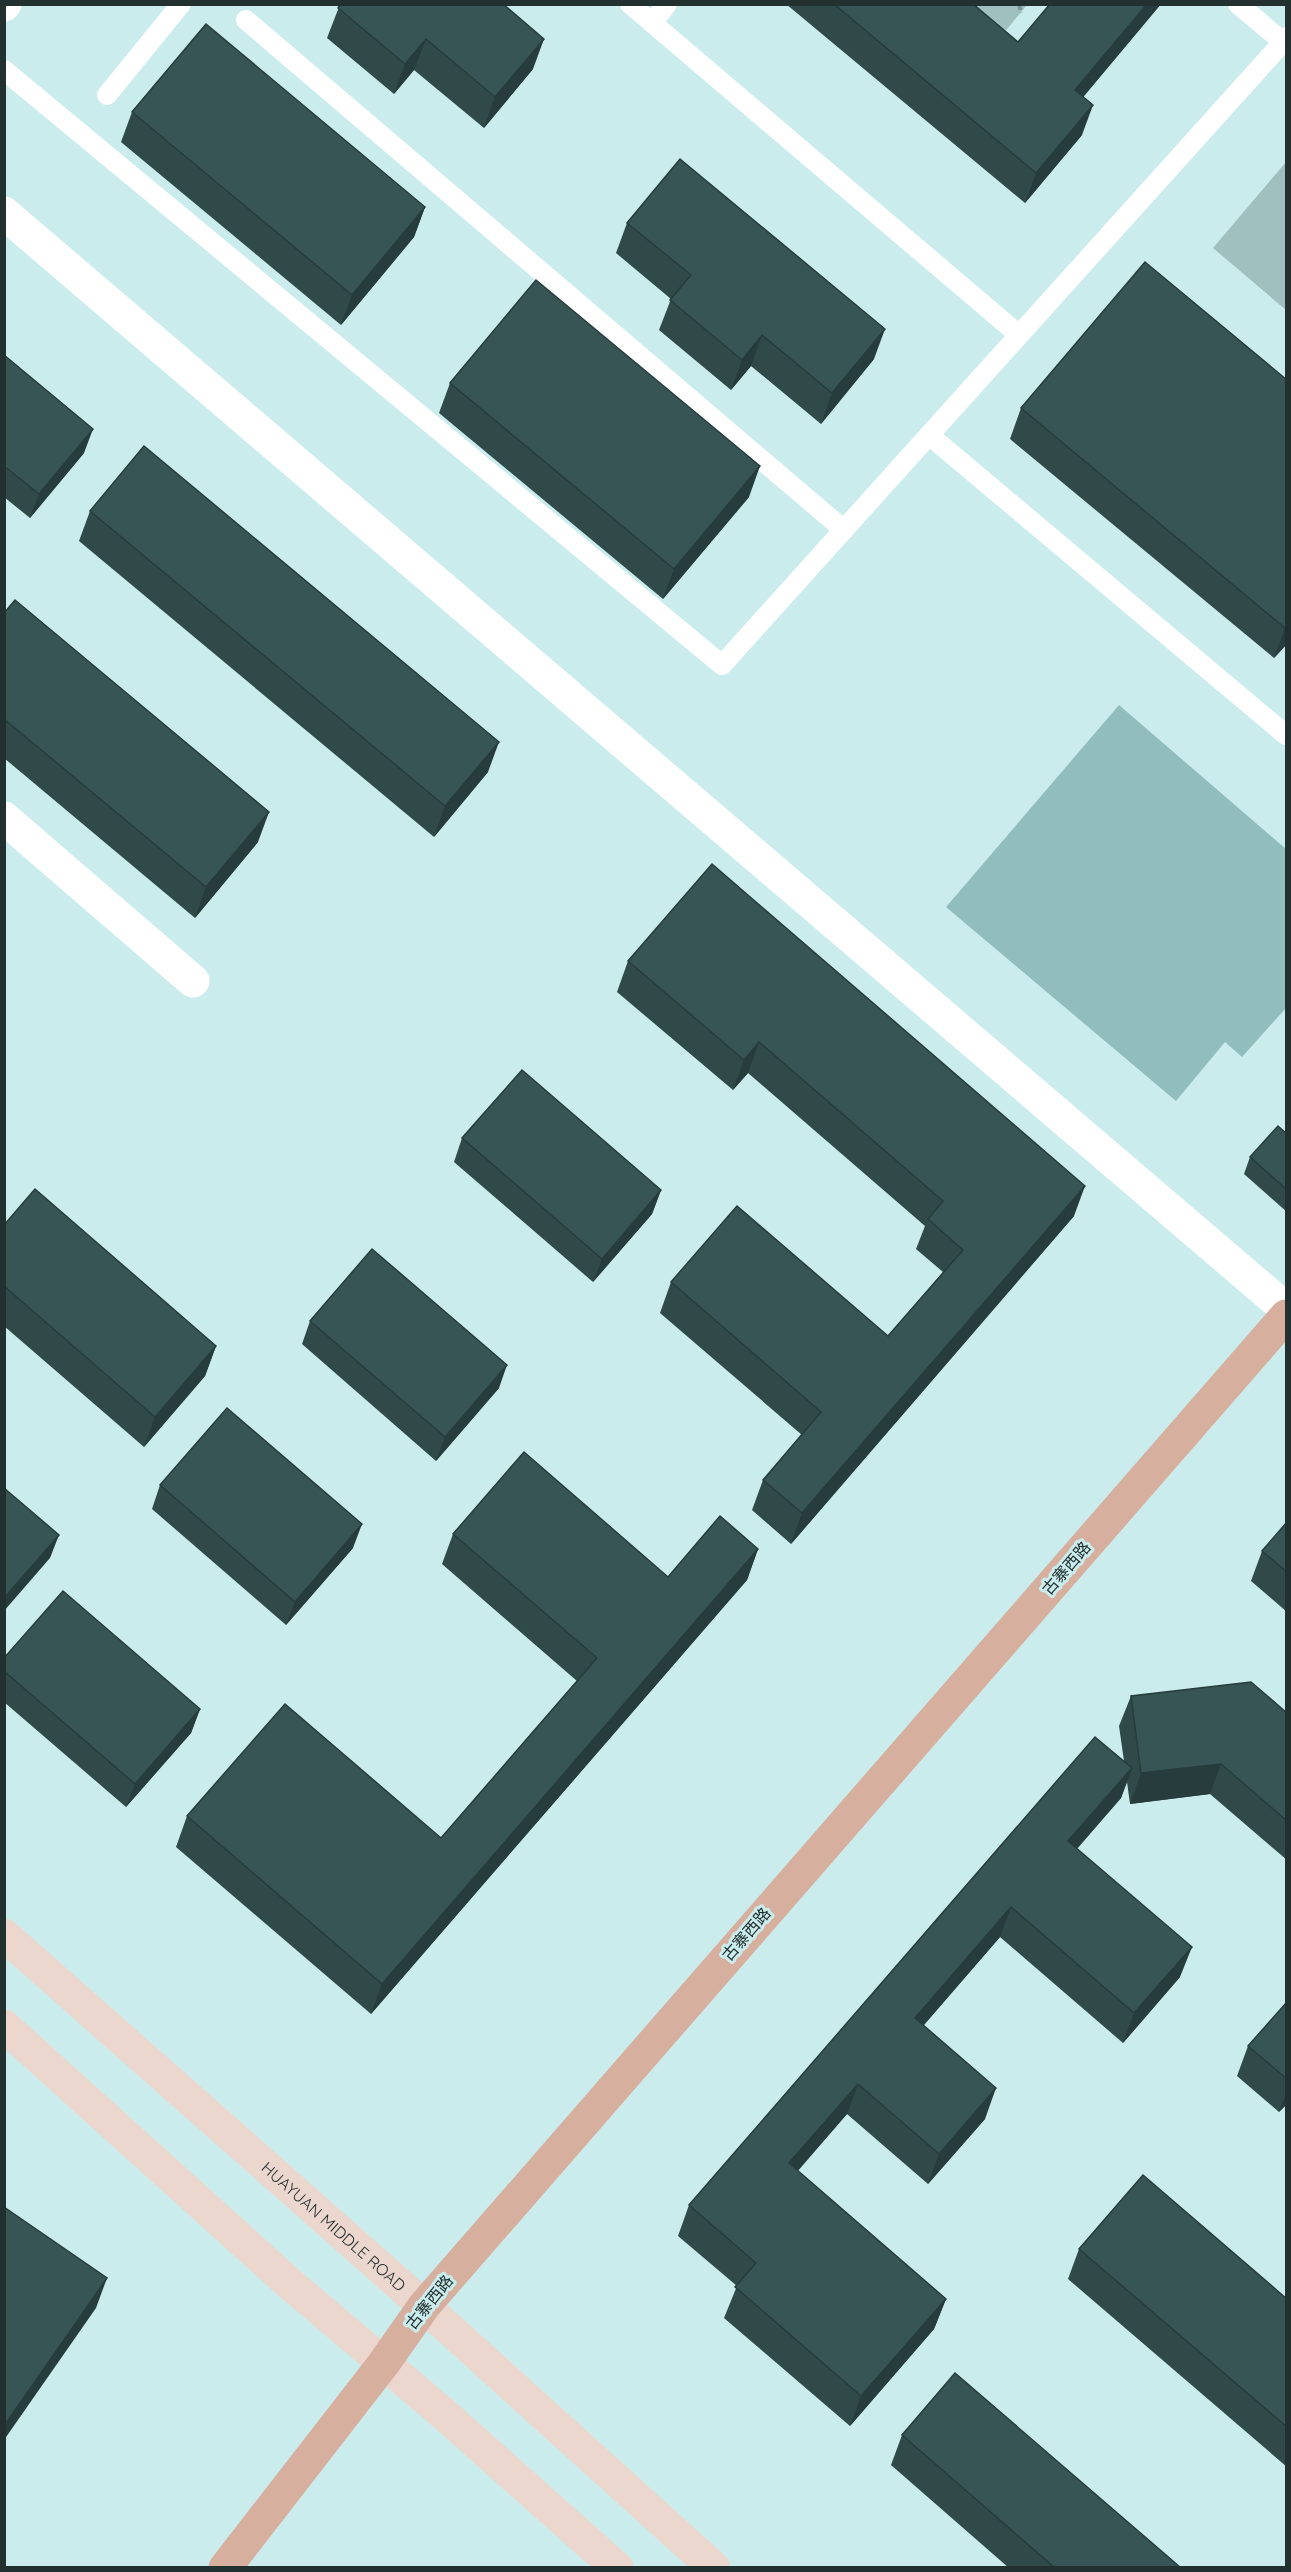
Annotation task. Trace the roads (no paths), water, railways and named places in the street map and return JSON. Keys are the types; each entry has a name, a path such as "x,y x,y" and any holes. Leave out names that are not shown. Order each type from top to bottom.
{"main road":[{"name":"古寨西路","path":"225,2568 384,2363 424,2306 1287,1316"},
{"name":"HUAYUAN MIDDLE ROAD","path":"4,1935 424,2306 714,2568"},
{"path":"4,2026 290,2284 384,2363 617,2568"}],"street":[{"path":"4,213 1287,1309"},
{"path":"4,818 193,981"}],"lane":[{"path":"107,95 181,4"},
{"path":"630,4 1019,335"},
{"path":"652,23 667,4"},
{"path":"4,69 722,665 1285,39 1238,4"},
{"path":"246,20 844,530"},
{"path":"929,435 1287,735"}]}
